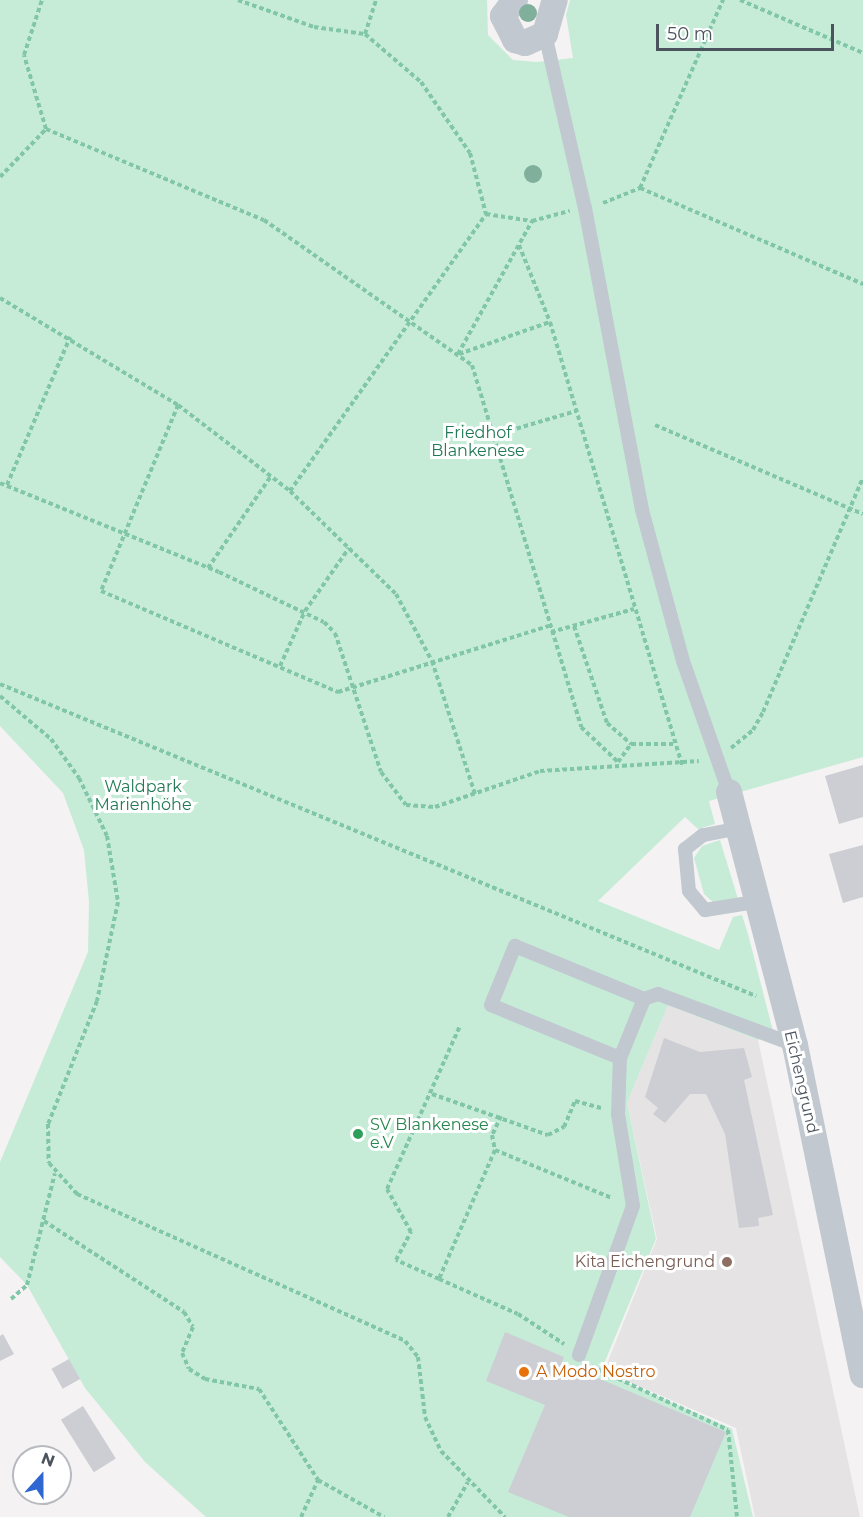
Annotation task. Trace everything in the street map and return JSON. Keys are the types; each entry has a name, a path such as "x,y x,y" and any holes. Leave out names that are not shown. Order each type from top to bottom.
{"street":[{"path":"515,0 503,16 515,40 525,43 545,34 555,0"},
{"name":"Eichengrund","path":"729,792 761,901 783,1008 795,1045 863,1375"}],"lane":[{"path":"545,34 585,208 642,510 713,758 729,792"},
{"path":"740,828 703,835 685,849 688,891 705,910 761,901"},
{"path":"620,1058 491,1005 515,946 644,999 658,994 795,1045"},
{"path":"579,1355 633,1206 618,1113 620,1058 644,999"}],"path":[{"path":"42,0 24,55 46,129"},
{"path":"238,0 314,27 365,34 421,82 470,153 486,214 413,322 290,491"},
{"path":"365,34 376,0"},
{"path":"640,188 723,0"},
{"path":"740,0 863,53"},
{"path":"0,177 46,129"},
{"path":"46,129 264,220 472,365 495,435 549,626 581,727 618,762"},
{"path":"486,214 532,222 585,208 640,188 863,284"},
{"path":"458,354 532,222"},
{"path":"519,245 550,322 682,766"},
{"path":"0,298 70,337 178,405 290,491 396,594 432,661 475,794"},
{"path":"458,354 550,322"},
{"path":"7,485 70,337"},
{"path":"178,405 101,591 338,692 549,626"},
{"path":"495,435 576,411"},
{"path":"655,425 863,514"},
{"path":"208,568 271,476"},
{"path":"0,483 208,568 304,611 335,633 350,688 381,772 396,797 420,808 475,794 540,771 618,762 682,766 713,758 737,745 758,721 863,477"},
{"path":"280,666 304,611 349,548"},
{"path":"551,632 634,609"},
{"path":"574,626 607,723 631,744 676,744"},
{"path":"0,684 783,1008"},
{"path":"0,696 51,739 79,778 107,837 118,902 97,1001 46,1131 46,1153 55,1173 77,1194 405,1341 418,1357 425,1417 441,1451 468,1482 505,1517"},
{"path":"618,762 631,744"},
{"path":"460,1026 432,1094 387,1189 411,1232 396,1260 518,1314 579,1355 599,1374 728,1430 737,1517"},
{"path":"432,1094 501,1116 548,1135 564,1127 575,1101 618,1113"},
{"path":"440,1279 495,1150 492,1136 501,1116"},
{"path":"495,1150 633,1206"},
{"path":"11,1299 27,1285 55,1173"},
{"path":"44,1221 192,1319 182,1353 189,1369 205,1378 253,1387 265,1394 318,1480 384,1517"},
{"path":"301,1517 318,1480"},
{"path":"448,1517 468,1482"}],"shaded area":[{"name":"Kita Eichengrund","path":"668,1005 758,1040 860,1517 755,1517 736,1428 604,1371 657,1239 627,1103"}],"green space":[{"name":"Friedhof Blankenese","path":"0,0 487,0 488,35 513,60 537,62 573,58 566,15 570,0 863,0 863,757 709,801 715,824 698,829 685,817 598,901 719,950 733,917 742,915 773,1031 758,1040 668,1005 627,1103 656,1239 601,1371 732,1429 753,1517 206,1517 145,1462 85,1388 27,1285 0,1257 0,1162 88,952 89,902 84,850 63,793 0,726"},
{"path":"720,840 738,899 715,904 704,894 694,858 702,846"}],"building":[{"path":"863,765 863,817 839,824 825,776"},
{"path":"863,845 863,897 843,903 829,854"},
{"path":"664,1038 700,1052 744,1048 752,1077 744,1080 773,1215 758,1218 759,1226 739,1228 725,1134 706,1094 690,1094 665,1123 653,1114 658,1108 645,1097"},
{"path":"505,1332 564,1357 562,1363 726,1432 690,1517 569,1517 508,1492 545,1405 486,1381"},
{"path":"3,1334 14,1354 0,1361 0,1336"},
{"path":"69,1359 80,1379 63,1389 52,1369"},
{"path":"83,1406 116,1459 94,1472 61,1420"}],"place":[{"name":"SV Blankenese e.V","path":"358,1134"},
{"name":"Kita Eichengrund","path":"727,1262"},
{"name":"A Modo Nostro","path":"524,1372"}],"park label":[{"name":"Waldpark Marienhöhe","path":"143,796"}]}
